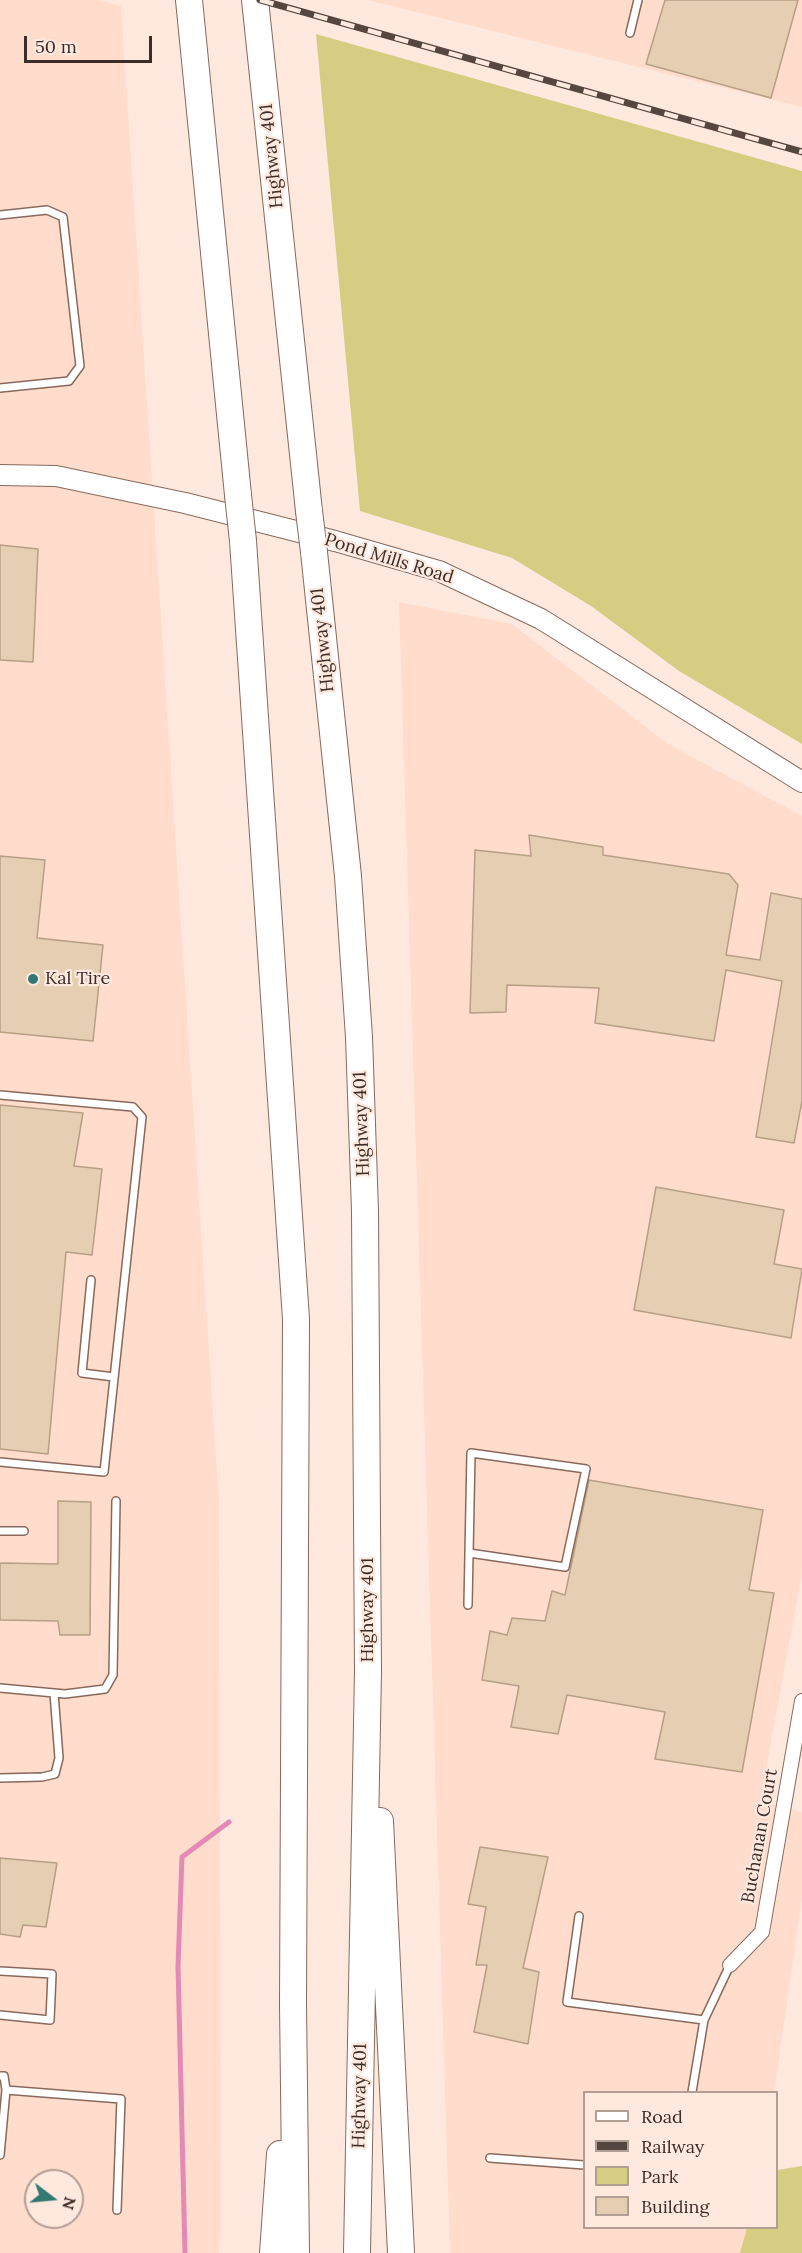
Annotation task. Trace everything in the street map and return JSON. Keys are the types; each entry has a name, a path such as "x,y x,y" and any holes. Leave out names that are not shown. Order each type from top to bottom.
{"highway":[{"path":"189,0 243,541 296,1319 293,2004 296,2253"},
{"name":"Highway 401","path":"256,8 348,876 359,1037 365,1211 368,1671 357,2253"},
{"path":"368,1671 378,1786 401,2253"},
{"path":"273,2253 286,2064 293,2004"}],"main road":[{"name":"Pond Mills Road","path":"0,474 56,476 185,503 335,541 440,571 541,619 802,782"}],"street":[{"name":"Buchanan Court","path":"730,1965 762,1932 802,1701"}],"lane":[{"path":"630,33 638,0"},
{"path":"0,215 48,210 63,217 80,366 69,381 0,388"},
{"path":"0,1095 133,1107 142,1117 104,1472 0,1462"},
{"path":"91,1280 82,1373 114,1377"},
{"path":"468,1605 469,1553 471,1453 586,1469 565,1567 469,1553"},
{"path":"0,1688 65,1694 105,1689 113,1675 116,1501"},
{"path":"0,1531 24,1531"},
{"path":"0,1778 42,1777 55,1774 59,1758 54,1693"},
{"path":"579,1916 567,2002 704,2020"},
{"path":"692,2091 704,2020 730,1965"},
{"path":"0,1971 52,1974 50,2020 0,2016"},
{"path":"0,2076 4,2076 6,2090 0,2155"},
{"path":"6,2090 121,2099 117,2210"},
{"path":"490,2158 583,2165"}],"shaded area":[{"path":"0,0 100,0 121,6 219,1505 221,2229 219,2253 0,2253"},
{"path":"367,0 802,0 802,107"},
{"path":"399,602 512,624 668,744 802,816 802,1574 760,1801 802,1812 802,1898 774,2091 583,2091 583,2229 747,2229 740,2253 450,2253"}],"green space":[{"path":"316,34 802,171 802,744 679,671 591,606 512,558 360,511"},
{"path":"802,2166 802,2253 740,2253 747,2229 778,2229 778,2170"}],"building":[{"path":"665,0 798,0 771,98 646,64"},
{"path":"0,545 38,549 33,662 0,660"},
{"path":"529,835 603,847 603,855 729,874 738,885 726,955 760,960 771,893 802,899 802,1101 794,1143 756,1137 782,981 726,970 714,1041 595,1023 599,988 507,985 506,1012 470,1013 475,850 531,856"},
{"path":"0,856 45,860 37,938 103,945 93,1041 0,1032"},
{"path":"0,1105 83,1113 74,1166 102,1169 92,1255 66,1252 48,1454 0,1449"},
{"path":"656,1187 784,1210 774,1264 802,1269 791,1338 634,1310"},
{"path":"589,1480 763,1510 749,1590 774,1593 742,1772 655,1759 665,1712 567,1695 558,1734 511,1727 519,1686 482,1680 490,1631 507,1635 512,1618 545,1621 552,1591 565,1595"},
{"path":"58,1501 91,1502 90,1635 60,1635 58,1621 0,1620 0,1563 58,1564"},
{"path":"480,1847 548,1857 523,1968 539,1972 528,2044 474,2032 487,1965 476,1965 486,1907 468,1904"},
{"path":"0,1858 57,1863 46,1927 23,1925 20,1937 0,1934"}],"waterway":[{"path":"185,2253 178,1966 182,1857 229,1822"}],"railway":[{"path":"260,0 802,152"}],"place":[{"name":"Kal Tire","path":"33,979"}]}
